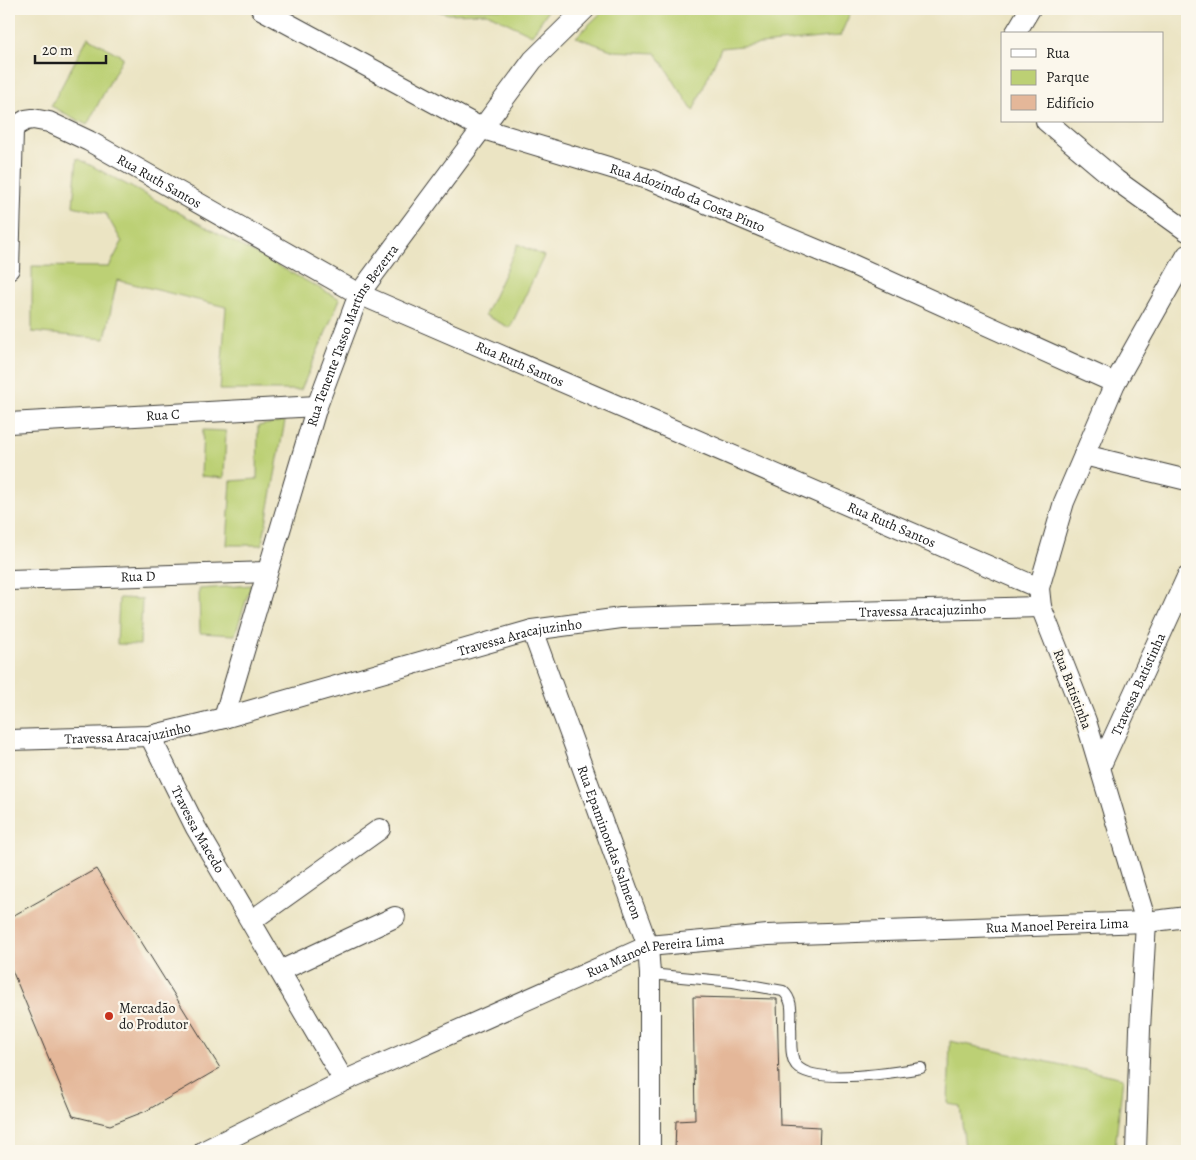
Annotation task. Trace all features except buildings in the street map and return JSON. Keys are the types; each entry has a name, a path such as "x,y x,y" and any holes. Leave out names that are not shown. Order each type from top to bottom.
{"street":[{"name":"Rua Adozindo da Costa Pinto","path":"262,9 284,14 483,129 651,180 851,264 1115,383"},
{"name":"Rua Tenente Tasso Martins Bezerra","path":"224,718 317,406 359,294 533,60 584,9"},
{"path":"1016,32 1030,9"},
{"name":"Rua Ruth Santos","path":"9,269 12,137 16,126 26,120 37,119 89,141 359,294 1040,598"},
{"path":"1047,122 1116,180 1187,231"},
{"path":"1040,598 1064,502 1084,454 1115,383 1187,255"},
{"name":"Rua C","path":"9,422 317,406"},
{"path":"1084,454 1187,480"},
{"name":"Rua D","path":"9,580 267,572"},
{"name":"Travessa Batistinha","path":"1101,765 1187,578"},
{"name":"Travessa Aracajuzinho","path":"9,740 150,736 224,718 532,630 621,618 1040,598"},
{"name":"Rua Batistinha","path":"1040,598 1101,765 1146,922 1136,1151"},
{"name":"Rua Epaminondas Salmeron","path":"532,630 648,946 650,974 650,1151"},
{"name":"Travessa Macedo","path":"150,736 196,828 344,1081"},
{"path":"251,921 380,829"},
{"path":"280,971 395,917"},
{"name":"Rua Manoel Pereira Lima","path":"204,1151 344,1081 648,946 768,935 1146,922 1187,918"}],"lane":[{"path":"650,974 733,982 783,991 791,1002 792,1052 797,1066 804,1070 838,1076 870,1076 921,1068"}],"green space":[{"path":"432,9 545,9 547,12 532,35 487,13 448,14"},
{"path":"605,9 852,9 840,36 721,48 693,111 656,53 614,51 576,37"},
{"path":"88,37 123,57 87,125 51,106"},
{"path":"77,158 340,299 301,390 220,390 226,307 117,280 105,339 32,332 32,266 109,267 122,242 106,214 73,206"},
{"path":"518,244 544,256 510,328 485,315"},
{"path":"285,421 262,545 227,545 231,481 257,479 258,426"},
{"path":"203,430 226,431 224,478 201,476"},
{"path":"251,585 235,635 200,633 199,589"},
{"path":"119,598 142,599 140,645 117,644"},
{"path":"950,1041 1123,1078 1115,1148 965,1148 960,1106 948,1104"}],"place":[{"name":"Mercadão do Produtor","path":"109,1016"}]}
